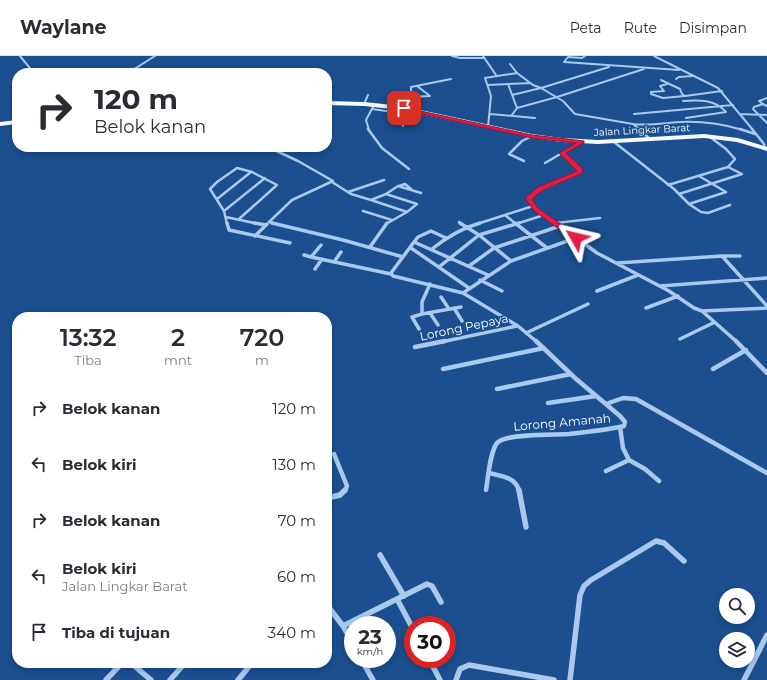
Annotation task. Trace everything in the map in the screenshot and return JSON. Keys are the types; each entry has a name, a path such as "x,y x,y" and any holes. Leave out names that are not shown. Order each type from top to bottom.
{"highway":[{"name":"Jalan Lingkar Barat","path":"332,103 364,104 373,107 402,110 532,136 582,142 614,142 709,136 738,140 766,148"},
{"path":"0,124 12,123"}],"street":[{"path":"20,56 30,68"},
{"path":"136,68 155,56"},
{"path":"452,56 462,59 483,57 496,75"},
{"path":"585,56 582,58 568,57 564,62 681,70"},
{"path":"654,56 714,85 722,91 766,148"},
{"path":"510,64 517,73 531,83 566,103 577,115 646,125 694,122 736,127 755,134"},
{"path":"512,95 541,88 611,66"},
{"path":"512,115 517,108 557,97 646,68"},
{"path":"488,127 491,96 485,78 496,75 517,73"},
{"path":"676,79 679,77 695,76"},
{"path":"411,97 410,88 451,79"},
{"path":"661,80 680,89 682,94 685,96"},
{"path":"488,84 531,83"},
{"path":"508,84 517,108"},
{"path":"668,84 660,86 664,91 651,92 651,94 655,98 659,99 722,91"},
{"path":"402,126 402,110 408,98 430,96 417,86"},
{"path":"364,104 368,95"},
{"path":"767,98 759,101 767,106"},
{"path":"683,101 705,100 722,106 726,112 686,118"},
{"path":"763,104 753,108 767,123"},
{"path":"634,114 733,105"},
{"path":"373,107 366,122 372,134 385,152 409,169"},
{"path":"683,110 693,117"},
{"path":"528,117 534,113"},
{"path":"490,114 535,118"},
{"path":"740,114 767,115"},
{"path":"633,124 650,140"},
{"path":"524,161 509,154 522,141 532,136"},
{"path":"668,185 728,167 735,159 726,149 709,136"},
{"path":"545,163 582,142"},
{"path":"614,142 679,194 689,204 706,213 730,205"},
{"path":"278,152 330,178 333,180 332,182 348,192 407,212"},
{"path":"562,153 580,169 581,172 534,193 528,198 533,206 544,215 597,253 678,296 694,308 702,311 767,307"},
{"path":"679,194 742,174 728,167"},
{"path":"239,219 276,186 275,183 251,172 235,169 213,185 210,189 224,212 230,231 290,243"},
{"path":"217,199 251,172"},
{"path":"689,204 726,192 699,176"},
{"path":"224,212 264,178"},
{"path":"348,192 384,180"},
{"path":"255,236 292,200 332,182"},
{"path":"371,200 386,194 398,186 421,193"},
{"path":"370,247 383,228 392,220 407,212 417,204 386,194"},
{"path":"432,249 446,238 466,227 533,206"},
{"path":"364,211 392,220"},
{"path":"505,215 547,248"},
{"path":"439,267 479,235 516,225 544,215"},
{"path":"226,217 344,239 370,247 388,250 403,257"},
{"path":"556,223 600,218"},
{"path":"459,222 479,235 511,261"},
{"path":"469,266 494,248 560,226"},
{"path":"391,274 418,237 431,231 446,238"},
{"path":"463,292 488,274 511,261 576,238"},
{"path":"414,242 452,257 488,274"},
{"path":"311,257 321,245"},
{"path":"411,248 469,288"},
{"path":"334,262 341,252"},
{"path":"304,255 391,274 463,292 518,326 606,404 623,398 636,399 765,472"},
{"path":"722,256 767,307"},
{"path":"617,263 740,256"},
{"path":"315,269 322,259"},
{"path":"598,291 638,275"},
{"path":"660,286 743,281 767,278"},
{"path":"480,280 502,291"},
{"path":"422,314 422,302 430,284"},
{"path":"646,308 678,296"},
{"path":"440,297 449,309"},
{"path":"526,333 588,304"},
{"path":"419,329 412,317 461,307"},
{"path":"454,308 462,321"},
{"path":"702,311 713,323 746,350 767,374"},
{"path":"430,313 438,325"},
{"path":"680,339 713,323"},
{"name":"Lorong Pepaya","path":"415,347 518,326"},
{"path":"443,369 544,348"},
{"path":"713,369 746,350"},
{"path":"497,388 571,374"},
{"path":"548,403 596,396"},
{"name":"Lorong Amanah","path":"486,490 495,448 497,443 502,439 519,436 569,434 624,426 624,419 606,404"},
{"path":"620,427 622,448 629,460 645,469 659,481"},
{"path":"332,496 343,493 347,489 334,454"},
{"path":"606,472 629,460"},
{"path":"489,473 511,478 518,486 526,527"},
{"path":"570,680 580,595 584,586 591,580 656,541 664,543 684,561"},
{"path":"380,555 404,596"},
{"path":"332,612 343,626 429,584 432,586 441,602"},
{"path":"397,599 406,616"},
{"path":"744,680 767,635"},
{"path":"456,680 460,669 469,665 554,680"},
{"path":"106,680 117,668"},
{"path":"136,668 151,680"},
{"path":"170,680 181,668"},
{"path":"238,680 248,668"},
{"path":"367,668 373,680"},
{"path":"434,668 440,680"}],"route":[{"path":"404,108 505,131 582,142 562,153 580,169 581,172 540,189 528,198 536,209 576,238"}]}
